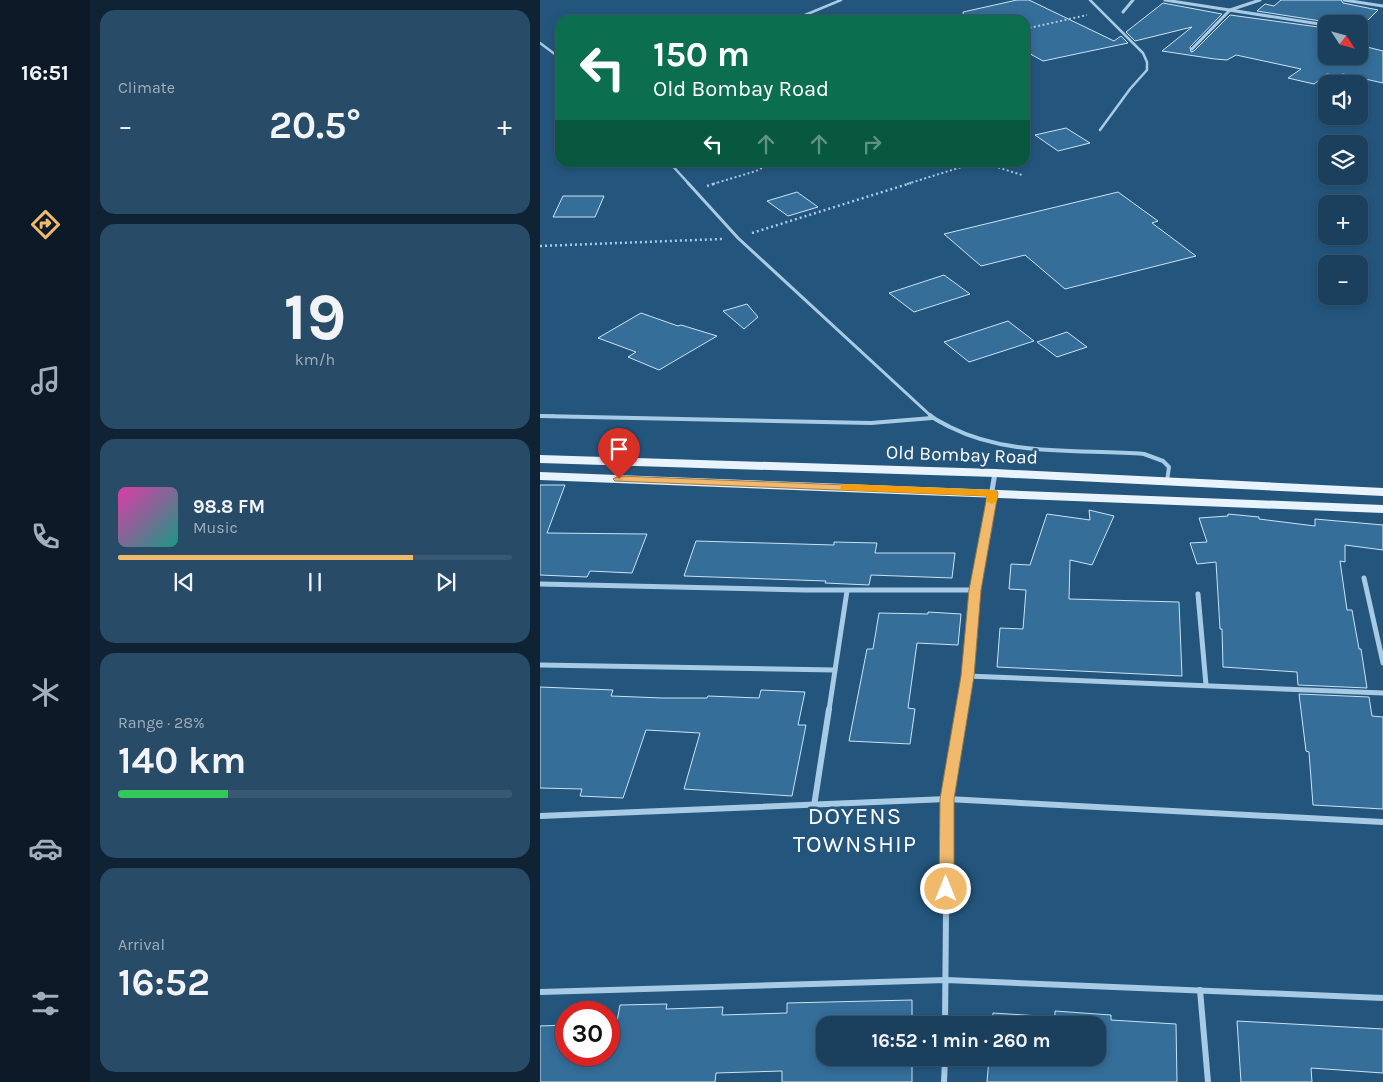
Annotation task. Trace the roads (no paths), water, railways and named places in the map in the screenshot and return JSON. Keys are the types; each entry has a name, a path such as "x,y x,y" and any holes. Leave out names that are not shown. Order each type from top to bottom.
{"main road":[{"name":"Old Bombay Road","path":"540,459 995,473 1383,492"},
{"name":"Old Bombay Road","path":"540,476 1383,509"}],"street":[{"path":"1123,12 1133,0"},
{"path":"1165,0 1318,24"},
{"path":"1192,49 1230,10 1260,0"},
{"path":"1344,0 1383,6"},
{"path":"945,1016 947,799 967,676 975,590 995,473"},
{"path":"1364,578 1383,664"},
{"path":"540,584 847,591 975,590"},
{"path":"814,806 847,591"},
{"path":"1198,594 1206,685"},
{"path":"540,665 835,670"},
{"path":"967,676 1383,693"},
{"path":"540,816 947,799 1383,822"},
{"path":"540,992 946,980 1383,998"},
{"path":"1200,990 1208,1082"},
{"path":"944,1066 944,1082"}],"lane":[{"path":"805,15 841,0"},
{"path":"1090,0 1143,53 1147,62 1147,70 1130,89 1100,130"},
{"path":"540,43 555,54"},
{"path":"674,167 738,238 933,418 960,433 1019,449 1144,454 1163,461 1169,467 1167,482"},
{"path":"540,416 871,423 933,418"}],"district":[{"name":"DOYENS TOWNSHIP","path":"855,830"}]}
